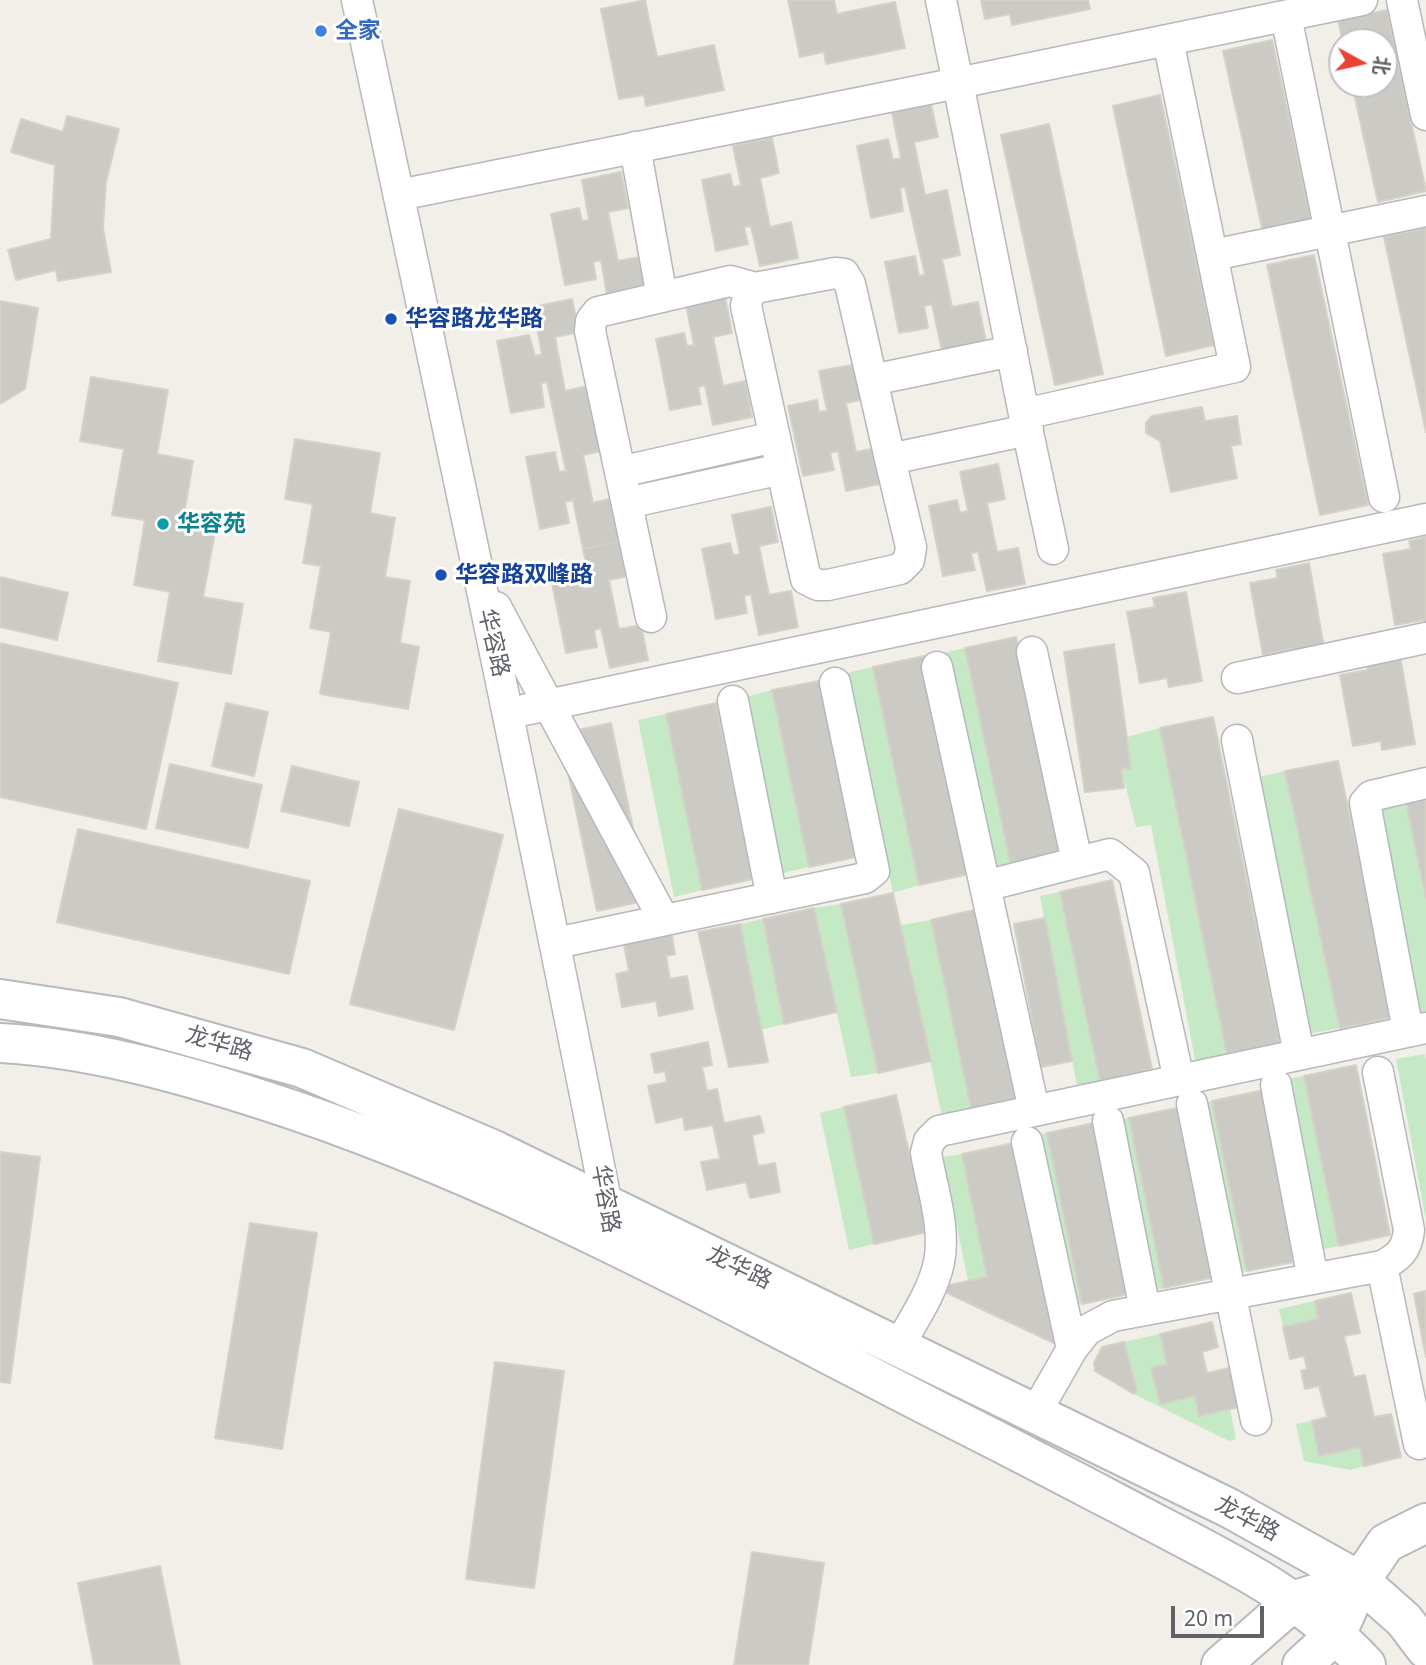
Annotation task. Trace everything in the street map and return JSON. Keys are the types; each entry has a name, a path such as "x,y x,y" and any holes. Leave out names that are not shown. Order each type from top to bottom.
{"main road":[{"name":"龙华路","path":"0,999 119,1017 302,1068 399,1108 606,1203 1229,1508 1360,1581 1404,1620 1426,1649"},
{"name":"龙华路","path":"0,1043 27,1045 174,1072 336,1123 477,1180 614,1246 1037,1461 1295,1600 1336,1633 1366,1665"},
{"path":"1302,1665 1336,1633 1360,1581 1386,1543 1426,1523"},
{"path":"1221,1665 1295,1600 1360,1581"}],"street":[{"name":"华容路","path":"357,0 476,570 510,713 614,1246"},
{"path":"941,0 1053,549"},
{"path":"399,195 1362,0"},
{"path":"1402,0 1426,115"},
{"path":"1286,16 1384,497"},
{"path":"890,459 1235,367 1168,40"},
{"path":"635,147 662,297"},
{"path":"1213,255 1426,211"},
{"path":"651,617 590,331 591,321 598,312 730,281 755,288 835,273 845,274 850,284 911,547 909,560 900,569 828,585 818,585 806,579 746,306 748,296 755,288"},
{"path":"872,380 1012,351"},
{"path":"620,472 774,437"},
{"path":"626,503 782,469"},
{"path":"510,713 1426,519"},
{"path":"476,570 664,920"},
{"path":"1237,678 1426,638"},
{"path":"1032,652 1077,862"},
{"path":"937,667 1034,1110"},
{"path":"556,943 865,878 874,871 835,683"},
{"path":"733,701 772,898"},
{"path":"1237,740 1299,1054"},
{"path":"899,1346 930,1287 939,1263 941,1239 926,1153 929,1141 939,1130 1034,1110 1185,1092 1299,1054 1417,1029 1365,803 1371,796 1426,783"},
{"path":"985,886 1110,855 1133,873 1185,1092 1256,1420"},
{"path":"1036,1412 1072,1349 1087,1330 1113,1316 1382,1266 1396,1259 1408,1245 1409,1230 1378,1072"},
{"path":"1276,1085 1313,1279"},
{"path":"1108,1121 1145,1310"},
{"path":"1027,1142 1072,1349"},
{"path":"1382,1266 1419,1444"}],"green space":[{"path":"965,648 1011,866 987,870 943,653"},
{"path":"873,667 919,885 893,893 847,673"},
{"path":"772,690 809,867 779,874 743,698"},
{"path":"666,714 702,890 674,897 638,720"},
{"path":"1160,728 1227,1054 1195,1060 1151,825 1136,827 1121,768 1130,769 1127,737"},
{"path":"1285,771 1340,1028 1308,1034 1259,777"},
{"path":"1406,802 1426,898 1426,1013 1420,1014 1379,809"},
{"path":"1060,892 1100,1081 1077,1085 1040,896"},
{"path":"841,904 878,1073 851,1077 814,908"},
{"path":"763,919 784,1024 761,1030 740,924"},
{"path":"931,920 971,1108 942,1116 901,925"},
{"path":"1425,1054 1426,1060 1426,1220 1396,1059"},
{"path":"1304,1076 1339,1246 1319,1250 1286,1079"},
{"path":"1212,1101 1247,1271 1230,1275 1198,1104"},
{"path":"844,1107 874,1244 849,1250 820,1113"},
{"path":"1129,1118 1164,1288 1149,1292 1115,1121"},
{"path":"1047,1133 1082,1304 1069,1306 1033,1137"},
{"path":"962,1154 987,1277 968,1281 943,1157"},
{"path":"1315,1301 1318,1319 1283,1327 1279,1309"},
{"path":"1160,1334 1167,1364 1151,1368 1195,1396 1200,1416 1230,1409 1236,1439 1229,1441 1134,1394 1136,1391 1124,1342"},
{"path":"1312,1421 1319,1456 1360,1447 1364,1466 1350,1470 1304,1461 1296,1424"}],"building":[{"path":"645,0 657,57 714,45 724,90 646,106 644,95 619,99 601,9"},
{"path":"788,0 834,0 837,14 895,2 905,48 826,64 824,52 800,57"},
{"path":"981,0 1088,0 1090,9 1012,25 1010,14 985,19"},
{"path":"1387,10 1391,28 1340,28 1338,20"},
{"path":"1272,40 1311,221 1263,232 1223,51"},
{"path":"1398,61 1426,191 1378,202 1355,98 1398,98"},
{"path":"1160,95 1214,345 1166,356 1113,106"},
{"path":"931,104 938,137 914,142 925,195 947,190 960,255 942,259 952,307 978,302 986,342 942,351 932,304 924,306 928,328 899,333 885,262 915,256 919,276 925,275 905,187 900,188 903,211 871,218 857,146 888,139 893,160 901,158 892,112"},
{"path":"67,116 119,129 106,182 103,228 111,272 58,281 56,270 16,280 8,250 51,239 55,165 11,152 21,119 63,132"},
{"path":"1049,124 1103,374 1055,385 1001,135"},
{"path":"772,138 779,173 760,178 770,227 791,222 798,258 760,266 751,226 744,227 748,244 716,251 702,180 730,174 733,187 741,185 733,146"},
{"path":"621,172 628,208 608,212 618,261 640,257 647,292 608,300 601,260 593,262 596,279 565,285 551,214 579,208 582,221 589,220 582,180"},
{"path":"1426,228 1426,432 1384,237"},
{"path":"1314,255 1368,505 1320,515 1267,265"},
{"path":"725,297 732,333 713,337 723,386 745,381 752,417 713,425 705,385 698,387 701,404 670,410 656,339 684,333 687,346 694,345 686,305"},
{"path":"572,299 579,332 555,337 565,391 588,386 601,451 583,455 593,503 613,498 621,541 583,549 573,500 565,502 569,523 540,529 526,457 555,452 559,472 566,471 547,382 541,383 544,407 511,413 497,341 529,335 535,356 542,354 533,307"},
{"path":"0,301 38,308 25,389 0,404"},
{"path":"858,364 865,399 846,403 856,452 877,448 884,483 846,491 838,451 830,453 834,470 803,476 788,406 817,400 819,412 827,411 819,371"},
{"name":"华容苑","path":"91,377 168,390 157,454 193,461 182,527 215,532 203,597 243,604 231,674 158,661 170,592 134,585 145,520 112,515 124,449 80,441"},
{"path":"1202,407 1205,421 1237,416 1241,444 1231,446 1237,478 1171,492 1160,441 1146,433 1146,423 1152,416"},
{"path":"295,439 380,453 370,513 395,518 385,577 410,581 400,643 419,647 408,709 320,694 331,632 310,628 321,566 303,563 313,504 285,499"},
{"path":"998,464 1005,499 987,503 997,552 1018,548 1025,584 987,591 978,552 971,553 975,570 943,576 929,506 957,500 960,513 968,511 960,472"},
{"path":"771,507 778,542 759,546 769,595 791,591 798,627 759,635 751,594 744,596 747,613 716,619 702,549 730,543 733,555 740,554 732,515"},
{"path":"1426,537 1426,629 1423,620 1395,625 1383,554 1411,549 1409,541"},
{"path":"621,541 628,576 609,580 619,629 641,625 648,660 610,668 601,628 594,630 597,647 566,653 552,583 580,577 583,589 591,588 583,549"},
{"path":"1309,563 1325,653 1292,659 1291,649 1263,655 1250,583 1278,578 1276,570"},
{"path":"0,577 68,593 57,640 0,627"},
{"path":"1186,592 1202,681 1169,687 1167,678 1140,683 1127,612 1155,607 1153,598"},
{"path":"1016,637 1062,855 1011,866 965,648"},
{"path":"0,643 178,683 146,829 0,797"},
{"path":"1114,644 1131,769 1121,768 1124,788 1085,792 1064,652"},
{"path":"1400,655 1415,744 1382,750 1381,741 1353,746 1340,675 1368,670 1366,661"},
{"path":"924,656 970,874 919,885 873,667"},
{"path":"824,680 861,856 809,867 772,690"},
{"path":"226,703 268,712 254,776 212,766"},
{"path":"716,703 753,879 702,890 666,714"},
{"path":"1213,717 1280,1043 1227,1054 1160,728"},
{"path":"611,723 648,900 597,911 560,734"},
{"path":"1338,761 1393,1017 1340,1028 1285,771"},
{"path":"170,764 262,785 248,848 156,828"},
{"path":"292,766 359,782 349,826 281,811"},
{"path":"1426,797 1426,898 1406,802"},
{"path":"399,809 503,835 454,1030 350,1004"},
{"path":"78,829 310,881 289,974 57,922"},
{"path":"1112,880 1152,1069 1100,1081 1060,892"},
{"path":"893,893 931,1061 878,1073 841,904"},
{"path":"814,908 837,1012 784,1024 763,919"},
{"path":"983,908 1023,1097 971,1108 931,920"},
{"path":"1045,918 1072,1061 1041,1067 1014,924"},
{"path":"740,924 768,1062 729,1067 698,932"},
{"path":"671,930 675,954 666,956 670,979 687,976 693,1009 659,1016 656,1001 622,1007 616,974 629,971 623,939"},
{"path":"708,1042 712,1065 702,1067 707,1091 717,1089 724,1123 760,1116 764,1132 752,1135 758,1166 775,1163 780,1192 750,1198 746,1182 707,1190 701,1162 720,1159 713,1125 685,1130 683,1117 656,1123 648,1086 667,1082 665,1071 655,1073 651,1054"},
{"path":"1356,1065 1390,1235 1339,1246 1304,1076"},
{"path":"1264,1090 1299,1261 1247,1271 1212,1101"},
{"path":"896,1095 927,1232 874,1244 844,1107"},
{"path":"1181,1107 1215,1277 1164,1288 1129,1118"},
{"path":"1099,1122 1134,1293 1082,1304 1047,1133"},
{"path":"1014,1143 1056,1344 945,1292 949,1285 987,1277 962,1154"},
{"path":"0,1152 40,1157 10,1383 0,1382"},
{"path":"250,1223 317,1233 282,1449 215,1438"},
{"path":"1426,1291 1426,1357 1414,1294"},
{"path":"1351,1293 1360,1333 1344,1336 1354,1377 1365,1375 1374,1417 1391,1414 1401,1457 1364,1466 1360,1447 1319,1456 1312,1421 1327,1417 1319,1386 1305,1389 1301,1371 1307,1369 1304,1356 1290,1359 1283,1327 1318,1319 1315,1301"},
{"path":"1212,1322 1218,1347 1202,1352 1207,1373 1229,1368 1239,1407 1199,1416 1195,1396 1160,1404 1151,1368 1167,1364 1160,1334"},
{"path":"1124,1342 1137,1391 1134,1394 1095,1371 1094,1363 1102,1347"},
{"path":"495,1362 564,1371 534,1588 466,1579"},
{"path":"752,1552 824,1563 808,1665 734,1665"},
{"path":"160,1566 180,1665 94,1665 78,1583"}],"place":[{"name":"全家","path":"321,31"},
{"name":"华容路龙华路","path":"391,319"},
{"name":"华容苑","path":"163,524"},
{"name":"华容路双峰路","path":"441,575"}]}
